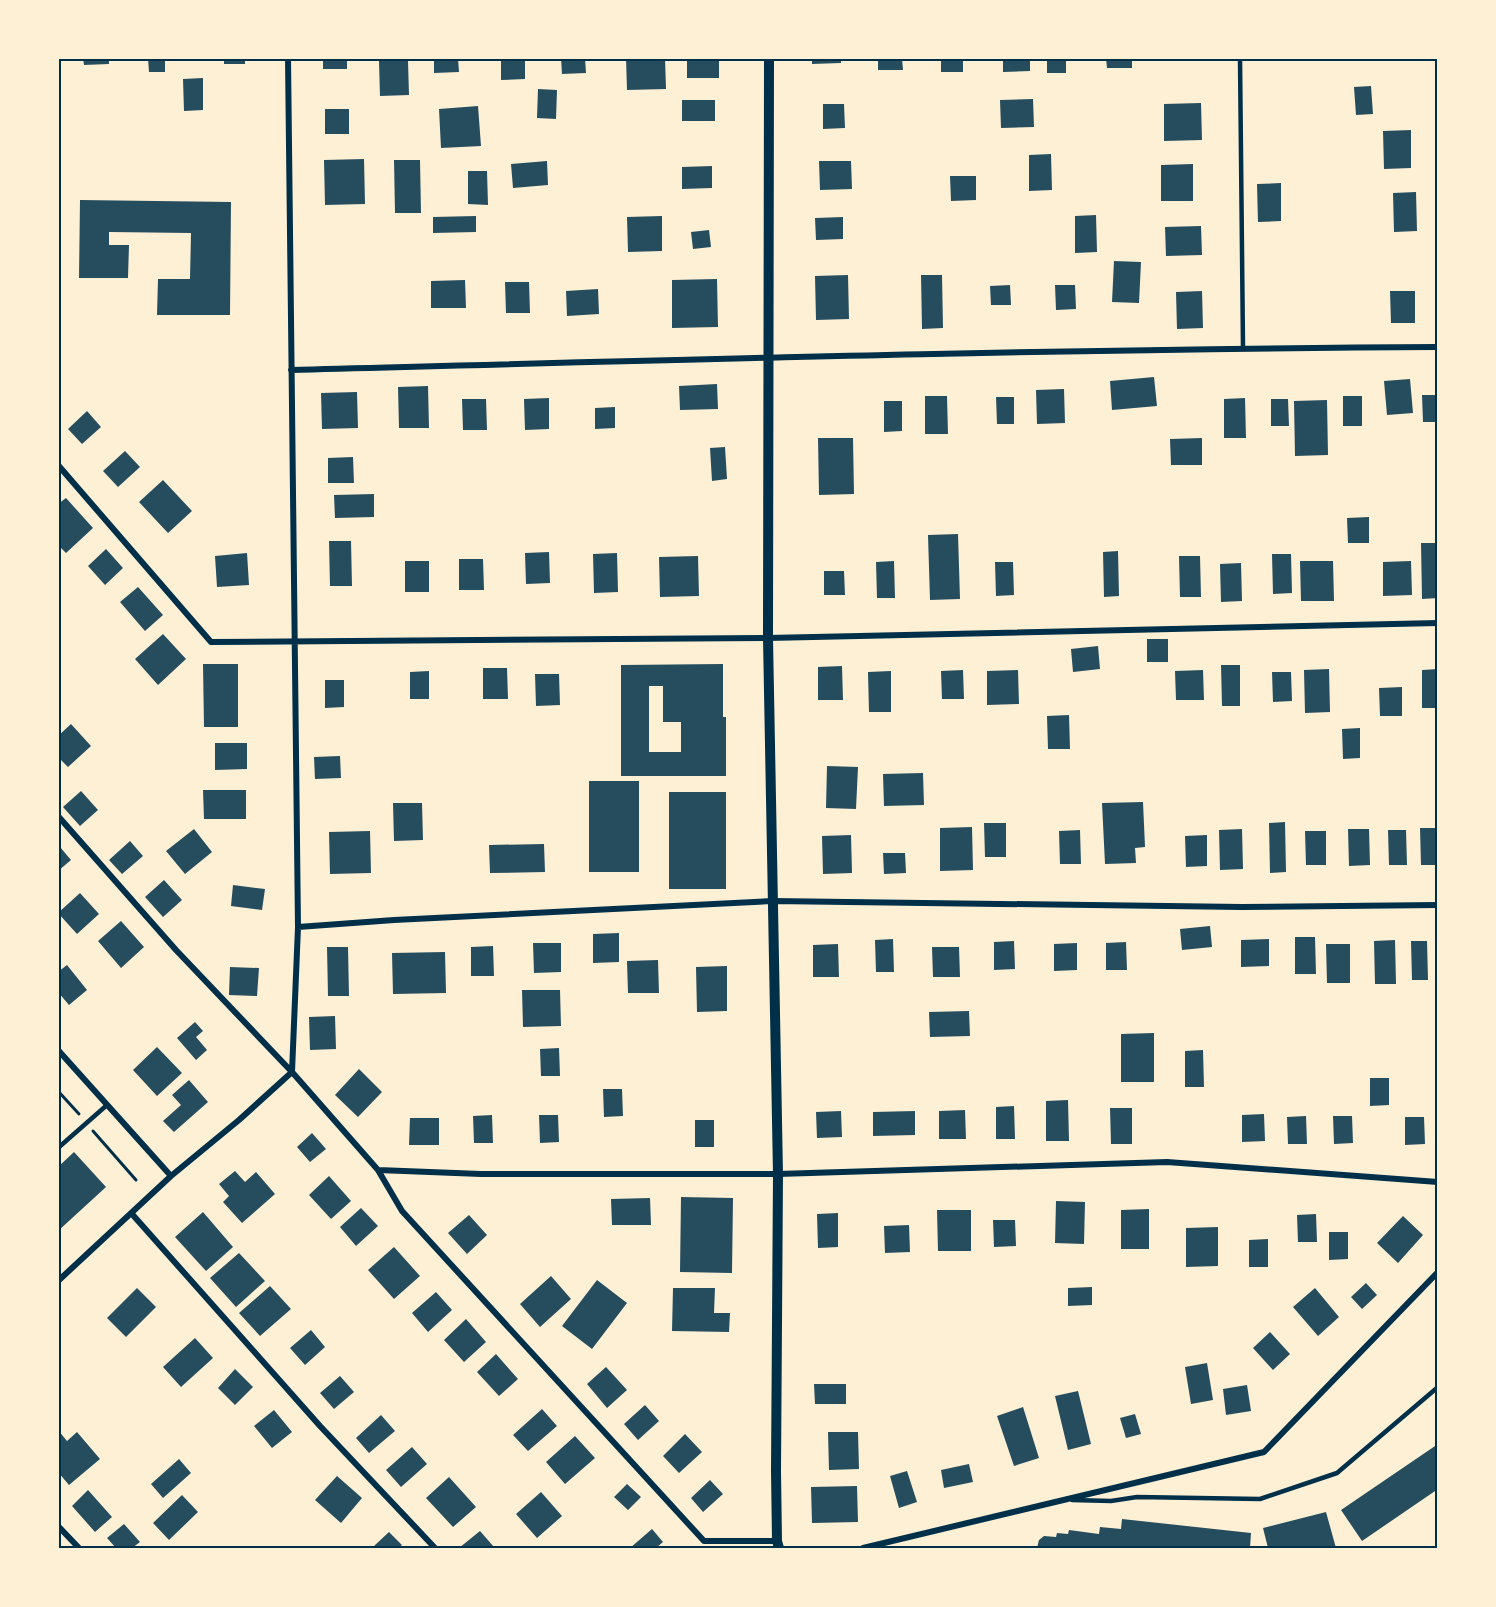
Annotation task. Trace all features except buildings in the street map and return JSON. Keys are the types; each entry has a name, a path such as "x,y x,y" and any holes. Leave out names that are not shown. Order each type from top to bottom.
{"street":[{"path":"58,1281 171,1176 292,1072 298,927 288,58"},
{"path":"58,816 176,950 292,1072 378,1170 402,1211 704,1541 778,1545 776,1471 778,1174 768,638 769,58"},
{"path":"291,370 769,357 1243,348 1437,347"},
{"path":"58,465 211,642 768,638 1437,623"},
{"path":"298,927 772,901 1242,906 1437,905"},
{"path":"58,1050 171,1176"},
{"path":"378,1170 481,1174 778,1174 1167,1162 1437,1182"},
{"path":"132,1214 320,1426 435,1548"},
{"path":"863,1548 1264,1452 1437,1272"},
{"path":"58,1526 79,1548"}],"lane":[{"path":"1240,58 1243,348"},
{"path":"58,1148 107,1105"},
{"path":"1069,1500 1111,1501 1137,1497 1260,1499 1337,1473 1437,1386"}],"path":[{"path":"58,1091 136,1180"}]}
